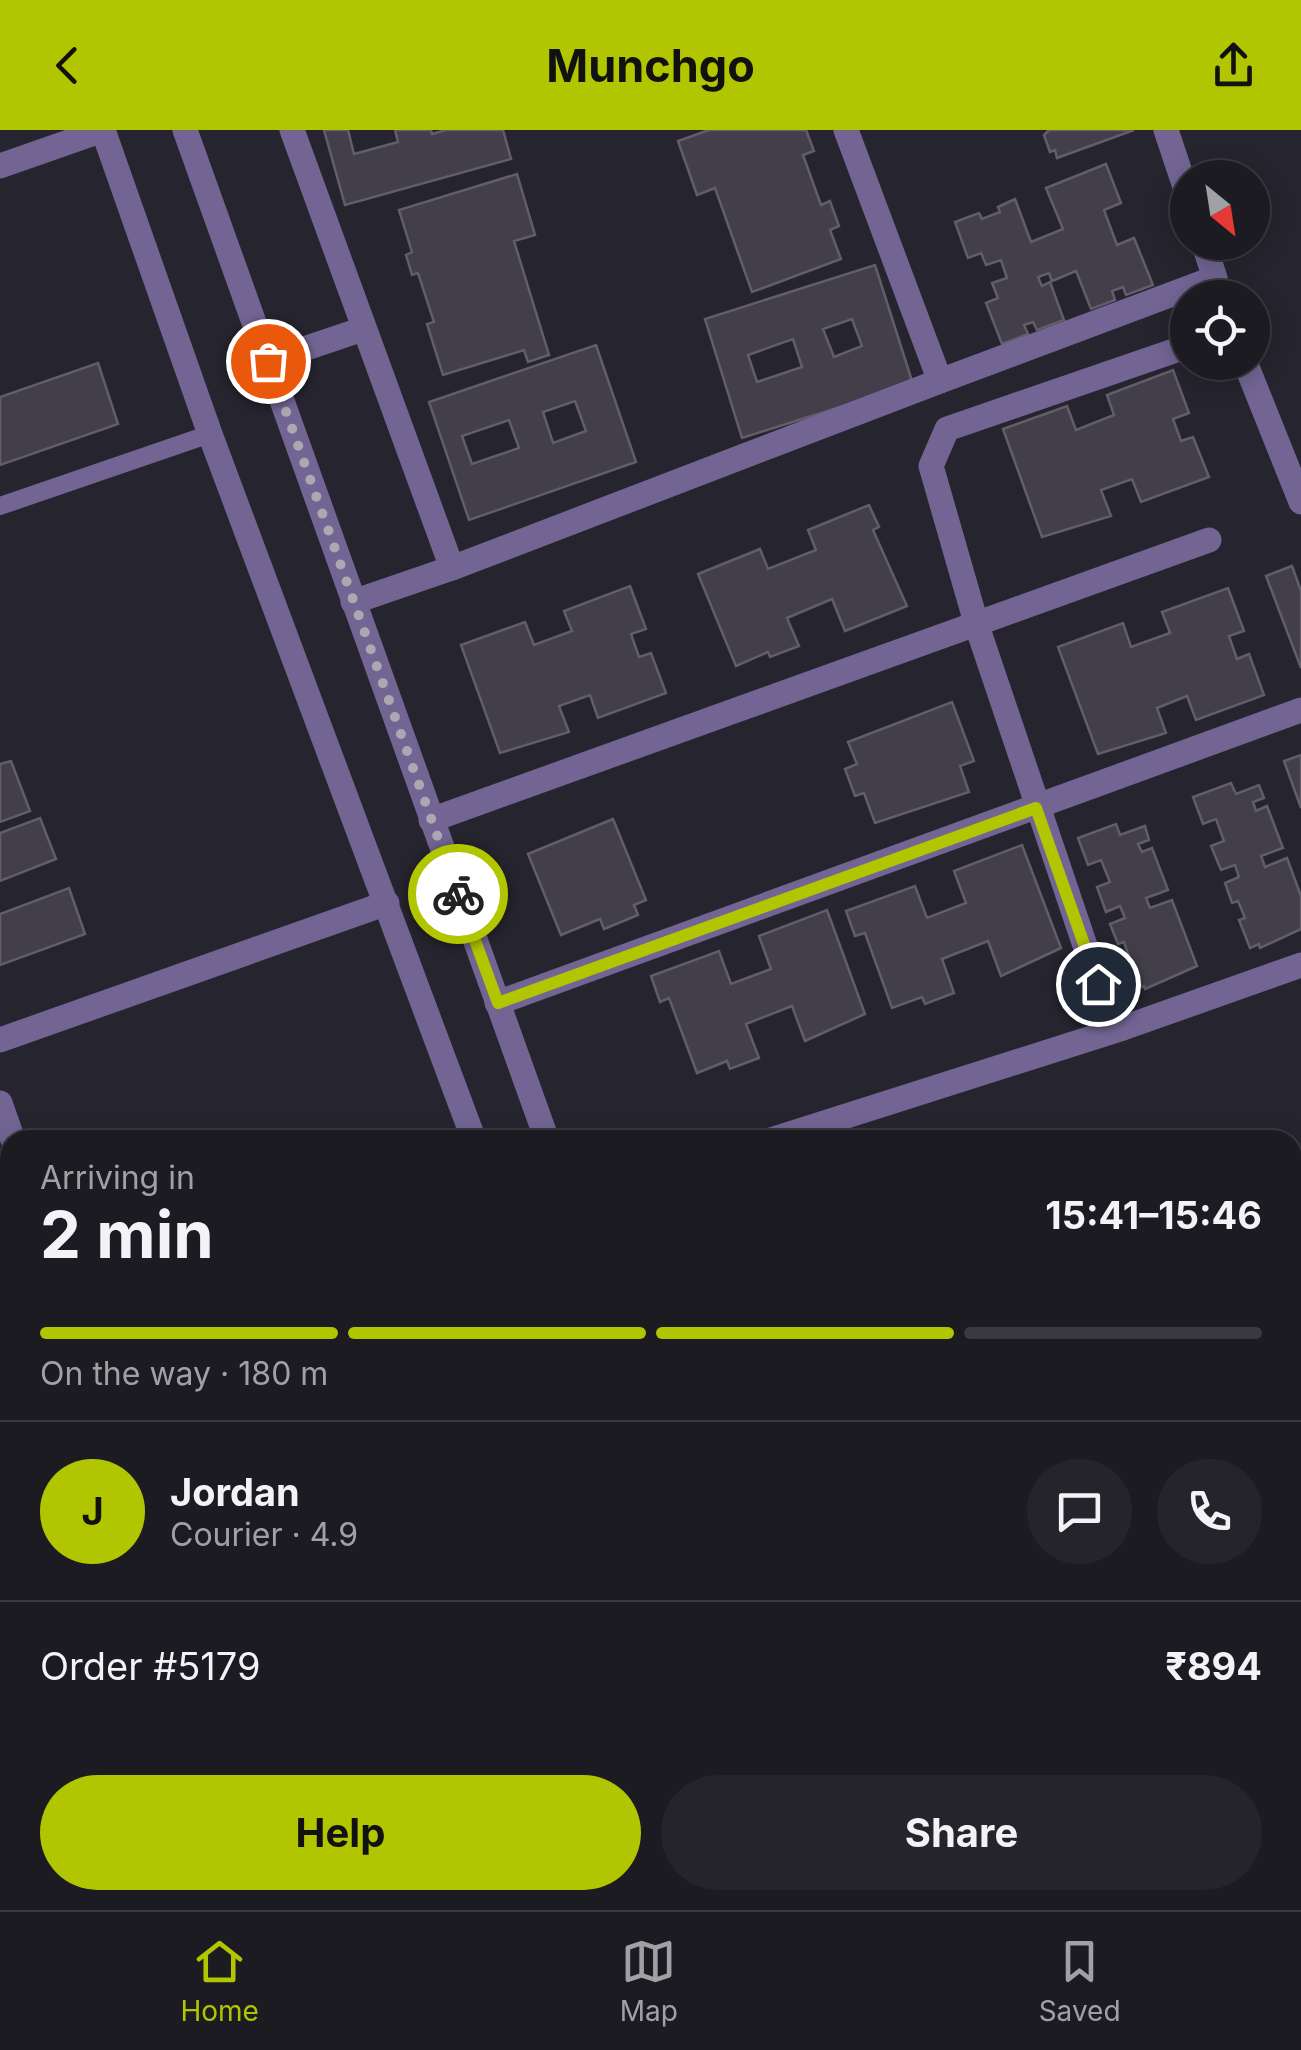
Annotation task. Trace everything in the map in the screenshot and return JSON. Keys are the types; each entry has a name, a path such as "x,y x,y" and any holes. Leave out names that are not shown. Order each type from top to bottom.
{"street":[{"path":"0,166 103,130 210,434 470,1130"},
{"path":"185,130 543,1130"},
{"path":"292,130 452,568"},
{"path":"846,130 940,382"},
{"path":"1166,130 1176,160"},
{"path":"353,602 452,568 1215,278 1209,260"},
{"path":"268,361 363,329"},
{"path":"1098,984 977,626 931,466 947,429 1170,352"},
{"path":"1253,380 1301,502"},
{"path":"432,820 1209,540"},
{"path":"498,1003 1301,710"},
{"path":"0,1040 387,904"},
{"path":"802,1130 1123,1028 1301,965"},
{"path":"0,1103 9,1130"}],"lane":[{"path":"0,506 210,434"}],"building":[{"path":"324,130 348,130 354,154 398,142 395,130 431,130 432,134 446,130 503,130 511,159 345,205"},
{"path":"709,130 806,130 814,151 803,155 821,205 830,201 839,226 830,230 841,259 752,292 715,188 697,195 678,141"},
{"path":"1049,130 1134,130 1057,158 1055,150 1050,152 1044,135"},
{"path":"1106,164 1121,203 1104,210 1117,245 1134,238 1153,285 1126,295 1123,287 1112,291 1115,300 1091,309 1076,271 1052,281 1049,273 1038,277 1042,286 1050,282 1064,320 1037,330 1033,322 1024,325 1028,334 1002,344 986,303 998,298 992,283 1007,278 1001,260 986,265 981,253 968,258 955,222 979,213 982,219 1000,212 998,207 1015,199 1031,242 1063,229 1046,188"},
{"path":"517,174 535,235 514,241 549,355 528,362 524,350 443,375 427,324 434,322 418,273 412,275 406,255 412,252 399,210"},
{"path":"875,265 913,384 742,438 705,319","holes":["852,319 862,346 834,357 823,329","793,339 802,367 757,382 748,355"]},
{"path":"596,345 636,462 469,520 429,402","holes":["575,401 586,431 553,443 543,412","509,420 519,448 472,464 462,436"]},
{"path":"98,363 118,424 0,465 0,397"},
{"path":"1170,371 1170,380 1177,380 1189,413 1173,419 1181,441 1193,437 1209,477 1141,502 1132,479 1101,490 1111,516 1042,537 1003,429 1067,406 1076,430 1114,415 1107,395"},
{"path":"869,505 879,527 873,530 907,606 845,631 832,599 787,618 799,646 770,657 768,652 736,666 698,574 760,549 768,569 816,550 808,530"},
{"path":"1292,566 1301,591 1301,668 1266,576"},
{"path":"630,586 646,629 631,634 639,657 651,653 666,693 598,718 590,695 559,706 569,732 500,753 461,645 525,622 534,645 572,631 564,611"},
{"path":"1228,588 1244,631 1229,636 1237,659 1249,654 1264,695 1196,720 1187,696 1157,708 1166,733 1098,754 1058,647 1123,623 1131,647 1170,633 1162,612"},
{"path":"952,702 974,761 960,766 969,792 875,823 864,793 855,796 845,769 857,764 848,742"},
{"path":"1301,755 1301,808 1284,761"},
{"path":"11,761 30,811 0,822 0,764"},
{"path":"1231,783 1236,794 1259,785 1264,798 1253,802 1256,811 1267,806 1283,848 1261,856 1265,867 1287,858 1301,896 1301,929 1260,948 1259,944 1250,948 1239,920 1245,918 1238,901 1232,903 1225,883 1239,877 1235,865 1221,870 1211,846 1224,841 1216,819 1203,824 1193,797"},
{"path":"40,818 56,859 0,881 0,833"},
{"path":"613,819 646,900 634,905 638,915 604,929 600,919 561,935 528,854"},
{"path":"1116,824 1120,835 1145,826 1149,840 1138,844 1142,852 1152,848 1168,890 1146,898 1150,908 1172,900 1197,966 1145,989 1135,989 1124,962 1130,960 1124,942 1118,944 1110,924 1125,918 1120,906 1106,912 1097,887 1110,882 1101,860 1088,865 1078,838"},
{"path":"1022,845 1061,948 1001,976 988,941 942,959 954,993 925,1004 922,997 892,1008 865,933 855,936 846,911 915,886 927,918 966,903 954,871"},
{"path":"69,888 85,934 0,965 0,914"},
{"path":"827,910 865,1014 805,1041 792,1006 746,1024 759,1058 730,1069 727,1061 697,1073 669,998 660,1002 651,976 719,951 731,984 771,969 759,936"}],"way so far":[{"path":"268,361 458,894"}],"route":[{"path":"458,894 498,1003 1036,808 1098,984"}]}
